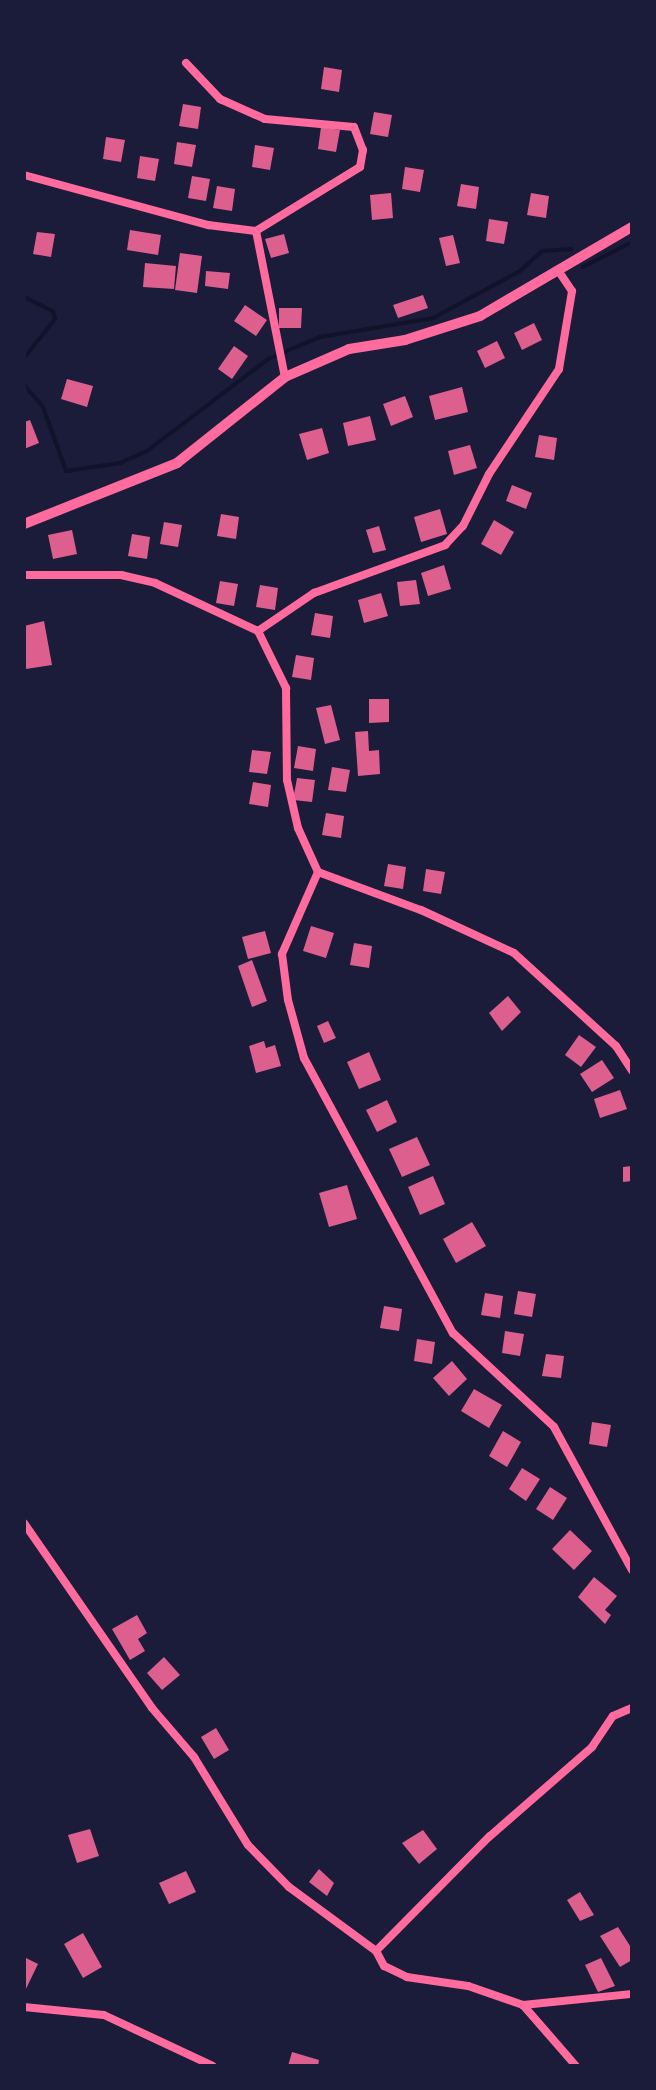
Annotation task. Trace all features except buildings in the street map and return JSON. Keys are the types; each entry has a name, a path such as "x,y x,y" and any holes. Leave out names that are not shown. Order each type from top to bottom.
{"street":[{"path":"24,175 208,225 256,231 360,167 363,150 354,127 265,119 220,99 186,63"},
{"path":"24,524 177,463 285,377 349,349 450,328 632,227"},
{"path":"256,231 275,349 285,377"},
{"path":"258,631 314,593 445,545 463,526 497,461 559,369 572,291 558,270"},
{"path":"24,575 132,578 258,631 286,688 287,780 298,828 318,872 421,910 514,953 616,1046 632,1071"},
{"path":"318,872 282,954 288,1000 304,1058 453,1333 554,1427 632,1570"},
{"path":"24,1523 152,1708 194,1757 248,1845 289,1887 376,1951 384,1966 407,1977 468,1986 523,2005 632,1994"},
{"path":"376,1951 489,1837 592,1747 613,1716 632,1708"},
{"path":"523,2005 576,2066"},
{"path":"24,2007 104,2015 213,2066"}],"waterway":[{"path":"583,267 632,242"},
{"path":"24,385 43,407 66,471 120,463 147,451 268,359 320,337 433,318 520,271 542,251 572,249"},
{"path":"24,297 53,311 55,319 24,358"}]}
